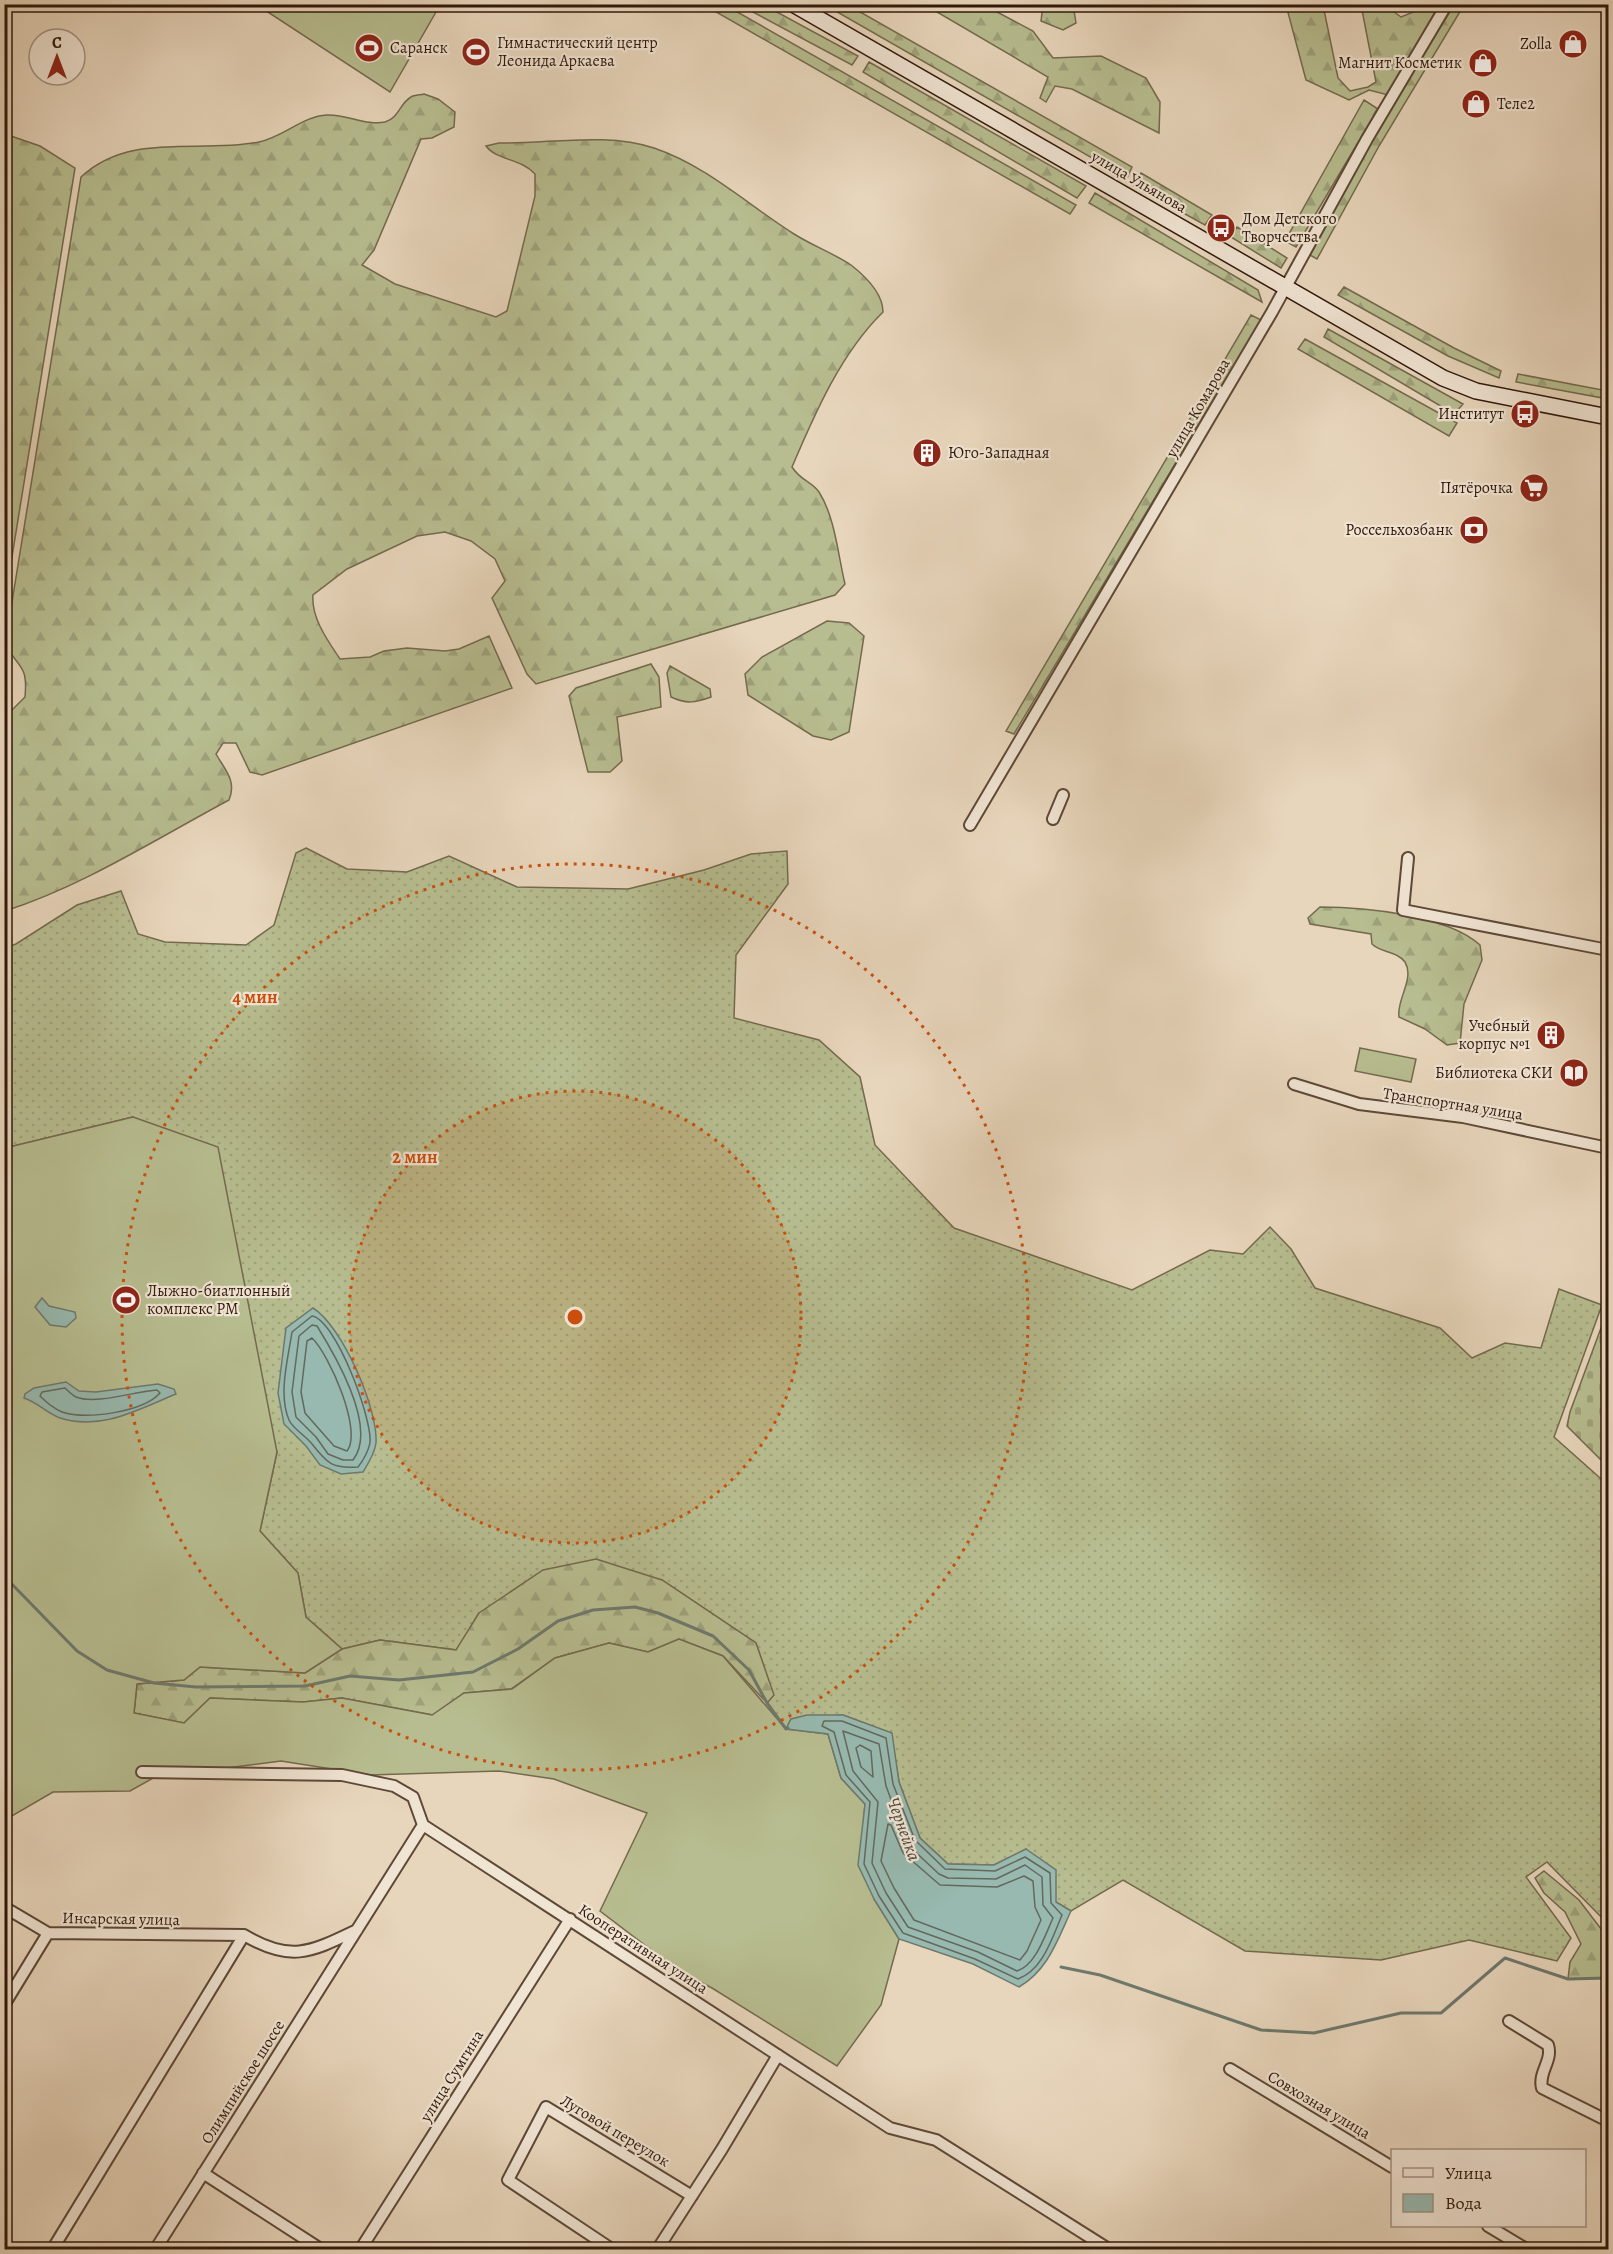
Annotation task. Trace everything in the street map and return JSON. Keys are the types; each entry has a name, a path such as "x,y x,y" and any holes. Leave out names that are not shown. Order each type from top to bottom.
{"main road":[{"name":"улица Ульянова","path":"793,4 1460,386 1608,417"}],"street":[{"name":"улица Комарова","path":"970,825 1286,287 1367,139 1447,4"},
{"path":"1053,819 1062,795"},
{"path":"1408,858 1403,910 1608,951"},
{"name":"Транспортная улица","path":"1294,1083 1359,1104 1463,1117 1608,1148"},
{"path":"142,1772 342,1775 394,1786 413,1797 423,1825"},
{"name":"Кооперативная улица","path":"423,1825 890,2128 936,2140 1110,2250"},
{"name":"Олимпийское шоссе","path":"155,2250 423,1825"},
{"name":"Инсарская улица","path":"4,1907 48,1933 244,1935"},
{"name":"улица Сумгина","path":"360,2250 570,1919"},
{"path":"52,2250 244,1935 264,1947 289,1954 311,1952 357,1930"},
{"path":"4,2005 48,1933"},
{"path":"1509,2020 1548,2045 1551,2053 1540,2080 1542,2088 1608,2121"},
{"path":"657,2250 778,2055"},
{"name":"Совхозная улица","path":"1230,2068 1391,2166"},
{"name":"Луговой переулок","path":"613,2250 508,2180 546,2107 692,2196"},
{"path":"204,2173 322,2250"},
{"path":"1490,2227 1528,2250"}],"green space":[{"name":"Саранск","path":"257,5 440,5 390,92"},
{"path":"704,5 725,5 1076,205 1070,214"},
{"path":"740,5 764,5 858,56 852,65"},
{"path":"825,5 848,5 1132,167 1127,178"},
{"path":"925,5 984,5 1033,31 1053,58 1101,56 1146,78 1160,102 1159,133 1072,89 1055,86 1046,102 1040,98 1048,77"},
{"path":"1043,5 1073,5 1076,23 1063,30 1041,21"},
{"path":"1286,5 1323,5 1338,78 1350,91 1368,87 1376,82 1361,5 1385,5 1401,17 1421,9 1422,5 1439,5 1388,95 1369,90 1349,100 1306,80"},
{"path":"1454,5 1464,5 1379,146 1317,259 1308,254 1370,141"},
{"path":"869,62 1086,186 1077,198 863,72"},
{"path":"424,94 438,99 455,112 454,127 432,138 421,139 374,250 362,265 395,284 496,317 507,311 535,196 535,174 523,165 496,154 486,146 499,143 577,140 636,143 654,148 692,165 794,234 851,265 867,280 877,292 883,312 854,346 830,385 792,467 816,488 829,513 845,584 835,595 536,684 527,674 492,598 505,581 495,559 471,541 445,532 417,536 347,569 313,595 318,621 330,645 340,659 370,657 384,651 407,648 445,651 459,649 489,636 512,688 262,775 250,772 236,743 223,743 216,754 231,781 229,800 63,889 5,911 5,717 25,697 26,687 24,673 5,645 81,177 100,163 121,154 166,147 259,142 318,116 334,115 378,123 385,122 390,120 412,96"},
{"path":"1364,100 1378,109 1296,247 1285,241"},
{"path":"5,134 40,146 75,168 5,600"},
{"path":"1141,173 1212,215 1205,225 1134,186"},
{"path":"1095,193 1258,290 1262,302 1089,203"},
{"path":"1237,227 1287,258 1281,268 1231,237"},
{"path":"1344,287 1454,348 1501,371 1499,378 1448,356 1338,295"},
{"path":"1251,315 1261,320 1014,734 1006,731"},
{"path":"1328,329 1463,404 1454,414 1324,337"},
{"path":"1305,339 1457,423 1449,436 1298,349"},
{"path":"1518,374 1608,391 1608,399 1516,382"},
{"path":"827,621 849,623 864,636 849,732 831,740 813,736 748,695 745,674 762,657"},
{"path":"651,664 659,677 661,707 617,717 622,761 610,772 588,772 569,696 576,688"},
{"path":"670,666 710,689 711,697 691,702 671,697 667,673"},
{"path":"306,848 347,869 407,872 449,856 517,887 628,889 704,870 751,854 787,851 788,884 736,955 734,1018 819,1040 860,1077 875,1145 954,1228 1132,1290 1210,1250 1243,1254 1270,1227 1291,1249 1315,1288 1440,1328 1472,1358 1505,1343 1541,1348 1559,1289 1602,1305 1554,1437 1608,1485 1608,1924 1547,1862 1526,1877 1571,1938 1557,1961 1469,1940 1381,1960 1245,1951 1123,1880 1071,1911 1056,1902 1026,1849 994,1865 948,1864 920,1838 899,1782 891,1733 843,1715 791,1719 786,1729 767,1703 773,1695 756,1643 662,1580 479,1613 457,1650 380,1640 342,1649 306,1617 298,1573 260,1531 277,1452 133,1117 5,1148 5,948 16,944 77,905 121,891 138,934 165,942 246,945 274,925 296,853"},
{"path":"1320,907 1381,911 1426,920 1447,926 1480,945 1482,960 1464,1004 1460,1043 1447,1045 1425,1029 1399,1017 1408,975 1405,962 1402,958 1372,944 1371,934 1310,924 1308,918"},
{"path":"1360,1048 1416,1059 1411,1082 1355,1071"},
{"path":"133,1117 218,1147 277,1452 260,1531 298,1573 306,1617 342,1649 305,1673 200,1667 184,1680 137,1684 134,1713 184,1723 210,1698 303,1702 342,1698 432,1715 464,1693 512,1689 555,1658 609,1643 648,1652 679,1639 723,1656 786,1729 828,1734 841,1778 865,1804 863,1828 874,1899 899,1939 881,2005 837,2066 712,1988 679,1971 600,1911 647,1813 554,1779 499,1771 370,1775 281,1761 155,1777 130,1791 53,1792 5,1820 5,1148"},
{"path":"1608,1309 1608,1467 1567,1426"},
{"path":"596,1559 662,1580 756,1643 774,1695 767,1703 723,1656 679,1639 648,1652 609,1643 555,1658 511,1689 464,1693 433,1715 342,1698 303,1702 210,1698 184,1723 134,1713 137,1684 184,1680 200,1667 305,1673 342,1649 380,1640 456,1650 479,1613 543,1570"},
{"path":"1544,1871 1579,1900 1608,1938 1608,1978 1568,1979 1570,1962 1581,1944 1565,1912 1544,1893 1535,1878"}],"water":[{"path":"42,1298 49,1306 75,1312 76,1318 66,1327 50,1325 35,1307"},
{"path":"313,1308 324,1318 346,1349 365,1390 375,1428 376,1443 363,1472 341,1474 320,1465 306,1446 284,1424 278,1393 286,1328"},
{"path":"66,1382 79,1391 96,1392 158,1384 174,1389 176,1394 134,1412 91,1422 60,1418 24,1398 25,1394 34,1388"},
{"name":"Чернейка","path":"807,1715 843,1715 892,1733 899,1782 920,1838 948,1864 994,1865 1026,1849 1056,1870 1056,1902 1071,1911 1051,1954 1029,1980 1019,1987 973,1964 899,1939 874,1899 858,1865 865,1804 841,1778 828,1734 786,1729 791,1719"}],"waterway":[{"path":"4,1576 77,1651 107,1670 154,1683 196,1687 305,1686 350,1676 399,1680 473,1672 518,1649 558,1621 593,1610 635,1607 658,1613 713,1636 749,1670 767,1703 786,1729 788,1728"},
{"path":"1061,1967 1100,1975 1261,2030 1314,2033 1401,2013 1441,2013 1505,1958 1568,1979 1608,1978"}],"place":[{"name":"Zolla","path":"1573,44"},
{"name":"Саранск","path":"369,48"},
{"name":"Гимнастический центр Леонида Аркаева","path":"476,52"},
{"name":"Магнит Косметик","path":"1483,63"},
{"name":"Теле2","path":"1476,104"},
{"name":"Дом Детского Творчества","path":"1221,228"},
{"name":"Институт","path":"1525,414"},
{"name":"Юго-Западная","path":"927,453"},
{"name":"Пятёрочка","path":"1534,488"},
{"name":"Россельхозбанк","path":"1474,530"},
{"name":"Учебный корпус №1","path":"1551,1035"},
{"name":"Библиотека СКИ","path":"1574,1073"},
{"name":"Лыжно-биатлонный комплекс РМ","path":"126,1300"}]}
